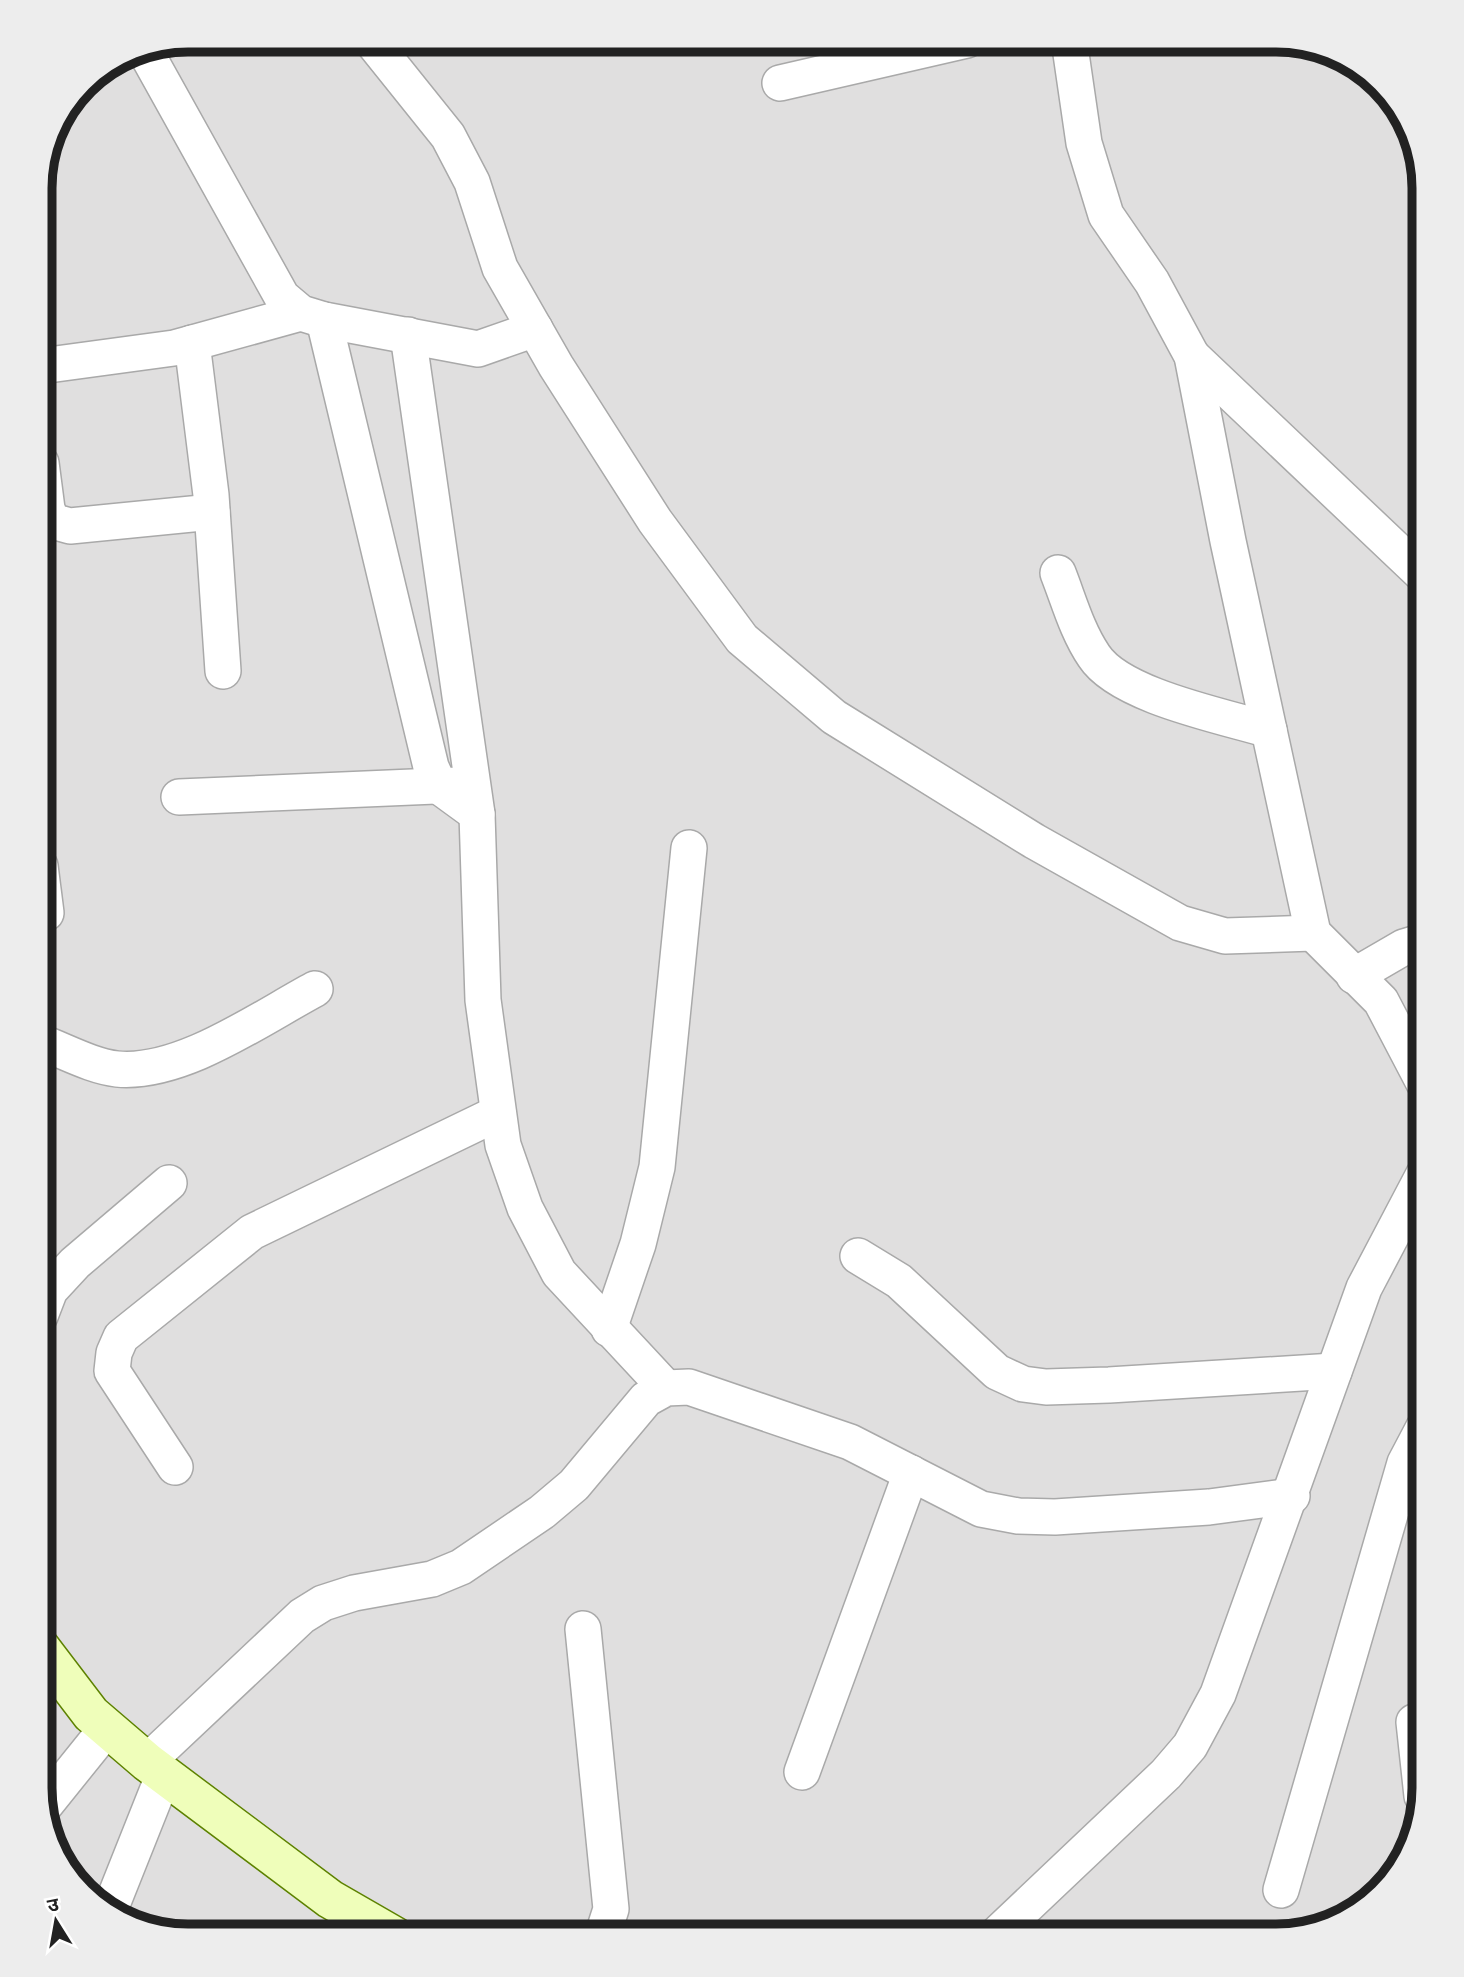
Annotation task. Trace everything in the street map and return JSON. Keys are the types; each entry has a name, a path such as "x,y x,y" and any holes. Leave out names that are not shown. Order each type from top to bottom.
{"street":[{"path":"381,52 448,136 462,159 500,268 535,329 655,521 716,608 742,639 834,717 1034,841 1180,923 1225,936 1313,933"},
{"path":"780,83 912,53"},
{"path":"1071,53 1084,143 1106,215 1152,282 1192,356 1313,933 1381,1001 1412,1060"},
{"path":"150,58 282,297 312,316 478,349 535,329"},
{"path":"53,364 174,348 312,316"},
{"path":"312,316 431,766 464,795"},
{"path":"408,335 464,795 483,1000 503,1145 525,1208 559,1273 666,1388"},
{"path":"192,343 212,512 223,671"},
{"path":"1192,356 1412,565"},
{"path":"53,521 70,526 212,512"},
{"path":"1058,573 1095,659 1115,678 1142,692 1269,730"},
{"path":"179,797 464,795"},
{"path":"609,1329 638,1244 657,1167 689,848"},
{"path":"1354,976 1412,945"},
{"path":"53,1047 99,1066 148,1069 179,1061 315,989"},
{"path":"175,1467 112,1371 114,1353 121,1337 252,1232 498,1113"},
{"path":"53,1287 75,1263 169,1183"},
{"path":"1007,1924 1166,1774 1190,1746 1219,1695 1364,1288 1412,1198"},
{"path":"858,1256 899,1281 997,1372 1023,1384 1046,1387 1109,1385 1334,1371"},
{"path":"112,1901 155,1768 302,1616 323,1603 354,1593 432,1579 461,1567 542,1512 574,1485 646,1399 666,1388 689,1387 850,1442 981,1509 1018,1516 1055,1517 1209,1507 1292,1496"},
{"path":"1281,1890 1405,1463 1412,1450"},
{"path":"803,1772 911,1473"},
{"path":"583,1629 611,1909 606,1924"},
{"path":"53,1664 91,1714 155,1768 330,1899 373,1924"},
{"path":"53,1795 107,1728"}],"shaded area":[{"path":"188,52 1284,53 1311,57 1344,71 1372,92 1389,113 1407,153 1412,188 1412,1789 1407,1824 1393,1857 1372,1885 1351,1902 1311,1920 1276,1924 188,1924 153,1920 120,1906 99,1891 75,1864 57,1824 53,1789 53,180 63,136 75,113 92,92 120,71 162,55"}]}
